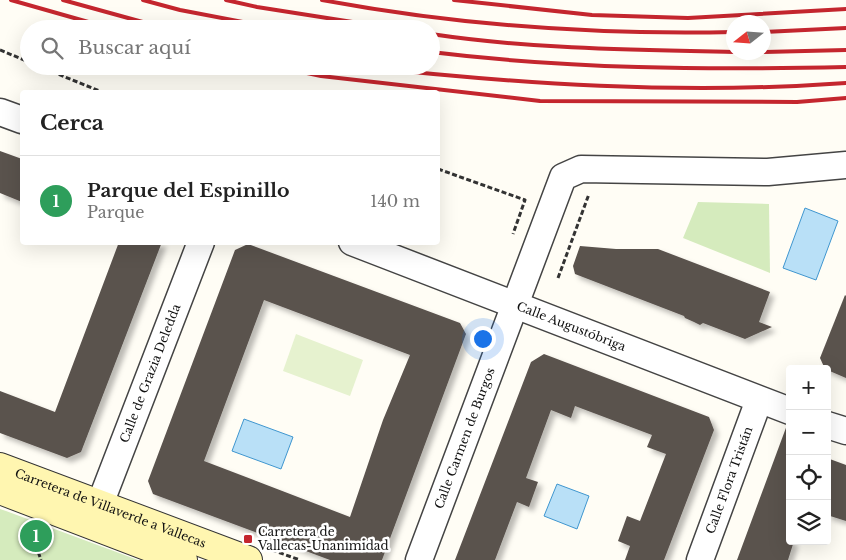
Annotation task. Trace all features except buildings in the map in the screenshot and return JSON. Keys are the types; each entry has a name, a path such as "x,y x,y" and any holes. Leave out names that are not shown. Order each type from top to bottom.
{"main road":[{"name":"Carretera de Villaverde a Vallecas","path":"0,467 248,560"},
{"name":"Carretera de Villaverde a Vallecas","path":"0,490 183,560"}],"street":[{"path":"0,112 20,119"},
{"name":"Calle Carmen de Burgos","path":"419,560 513,304 563,177 581,169 768,172 846,165"},
{"name":"Calle de Grazia Deledda","path":"100,504 200,245"},
{"name":"Calle Augustóbriga","path":"360,245 787,410"},
{"name":"Calle Flora Tristán","path":"700,560 759,400"},
{"path":"831,426 846,432"}],"path":[{"path":"0,50 20,58"},
{"path":"60,75 97,90"},
{"path":"440,170 525,200 512,237"},
{"path":"558,278 592,186"},
{"path":"31,531 41,560"}],"green space":[{"path":"698,202 769,204 770,273 683,238"},
{"path":"296,334 363,360 350,396 283,371"},
{"path":"0,509 6,511 138,560 0,560"}],"water":[{"path":"805,208 838,221 816,280 783,268"},
{"path":"244,419 293,437 281,469 232,451"},
{"path":"557,484 589,496 577,529 544,516"}],"railway":[{"path":"11,0 81,20"},
{"path":"63,0 135,20"},
{"path":"143,0 180,10 233,20"},
{"path":"226,0 257,7 340,20"},
{"path":"322,0 373,9 475,22 578,30 726,32"},
{"path":"454,0 592,15 688,18 846,9"},
{"path":"771,32 846,28"},
{"path":"440,35 544,46 726,52"},
{"path":"771,52 846,50"},
{"path":"440,53 535,62 638,67 846,67"},
{"path":"440,74 600,86 661,88 722,88 846,83"},
{"path":"316,75 540,101 797,102 846,98"}],"place":[{"name":"Parque del Espinillo","path":"36,536"},
{"name":"Carretera de Vallecas-Unanimidad","path":"248,539"}]}
